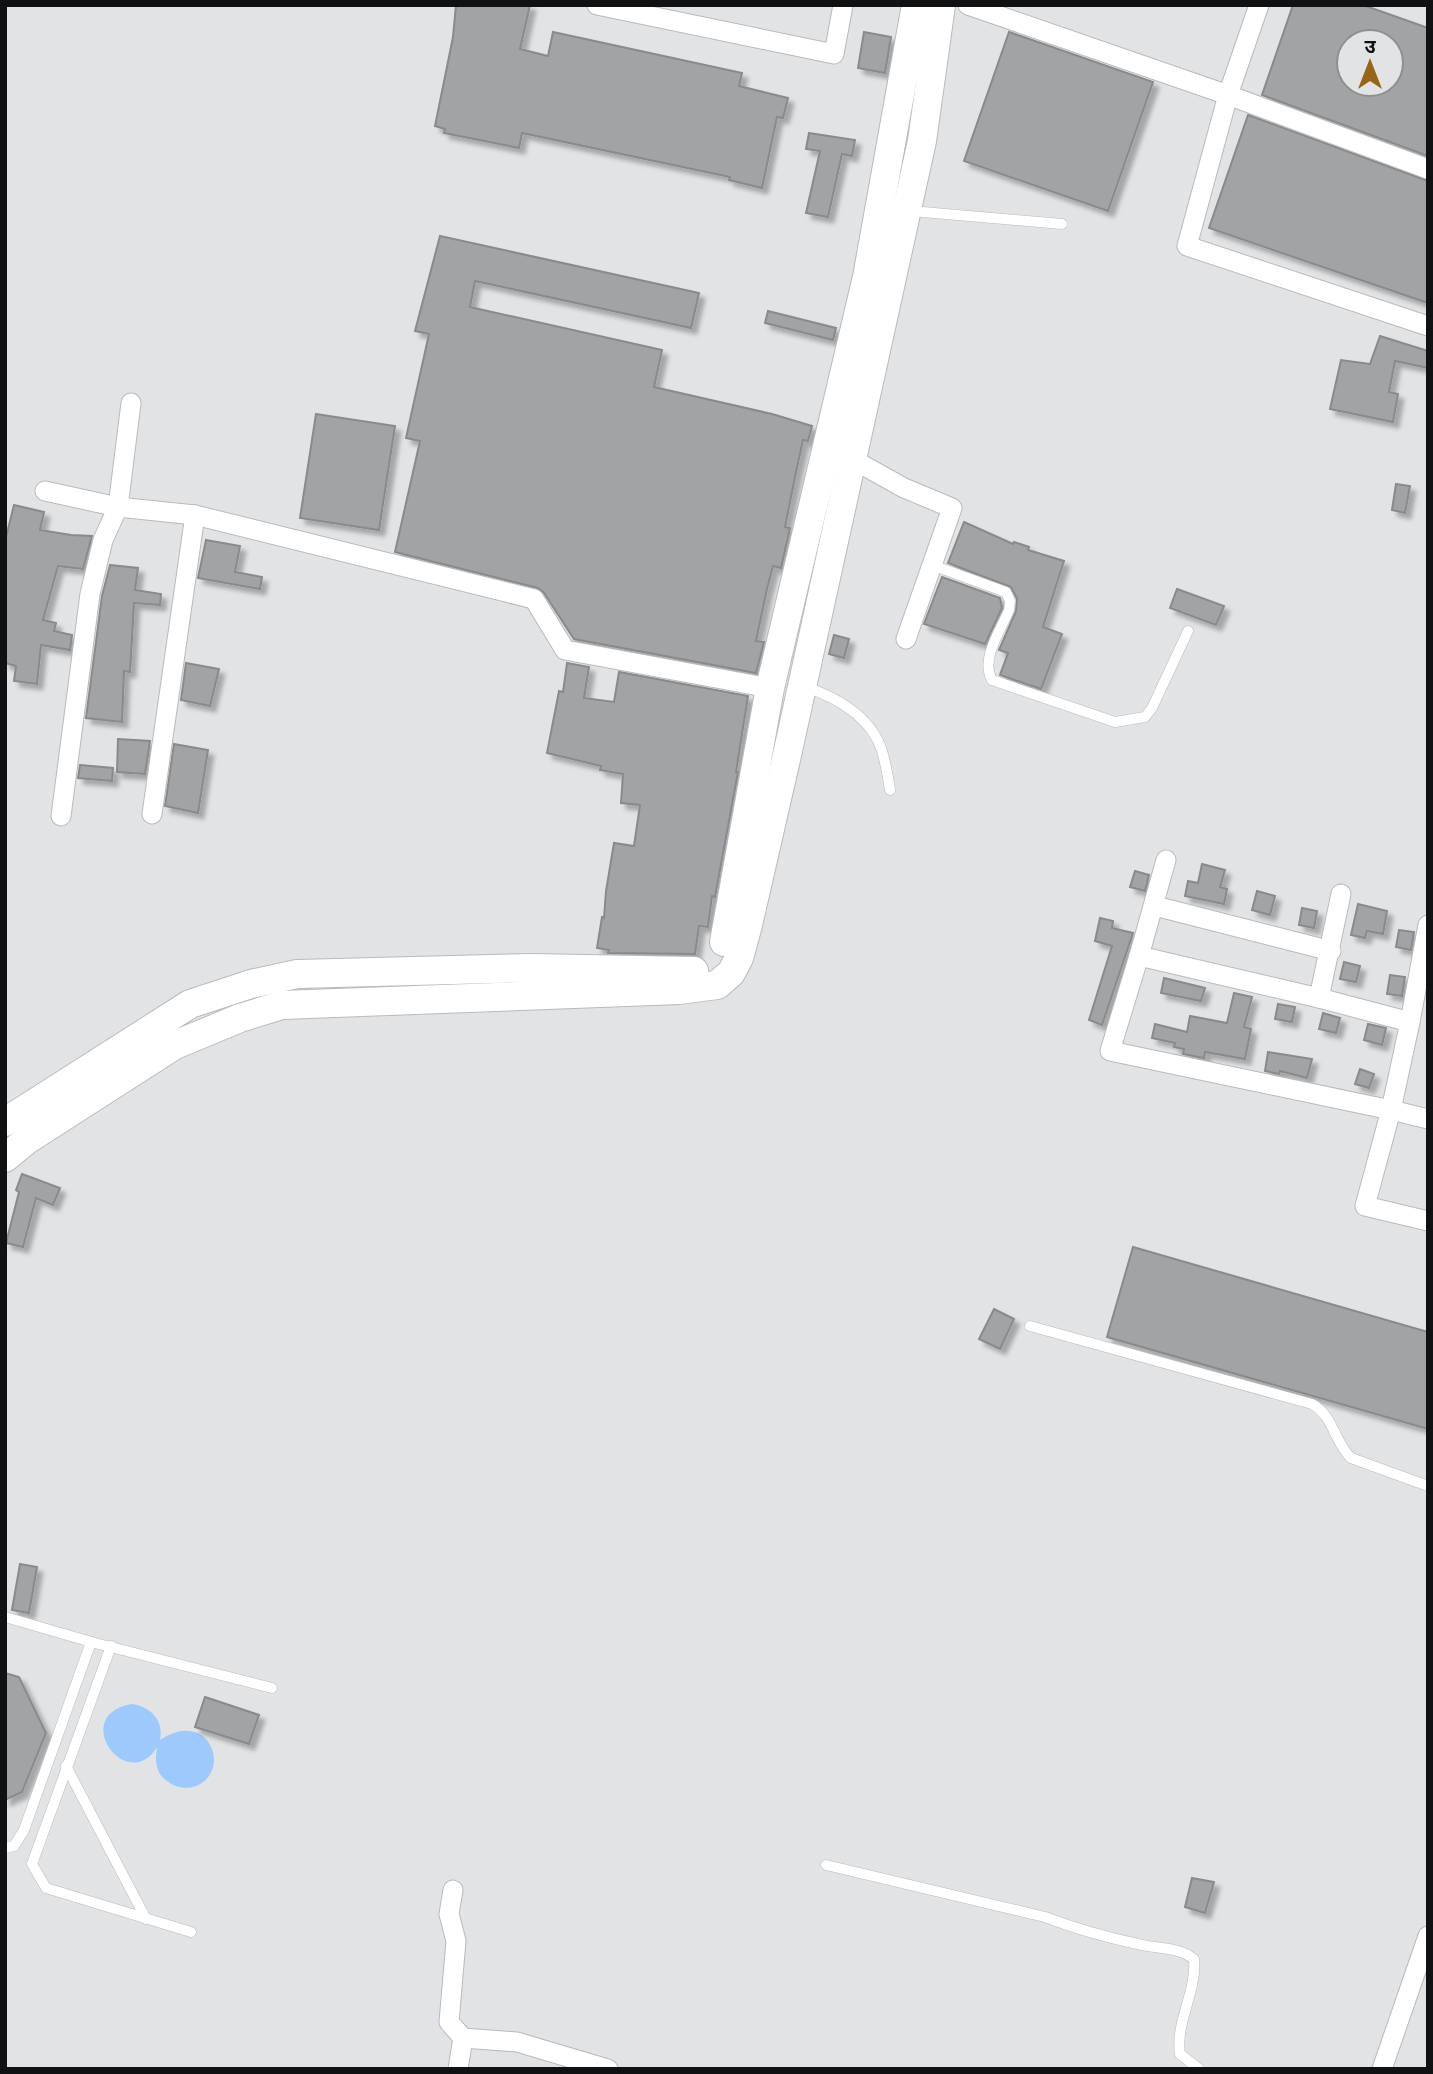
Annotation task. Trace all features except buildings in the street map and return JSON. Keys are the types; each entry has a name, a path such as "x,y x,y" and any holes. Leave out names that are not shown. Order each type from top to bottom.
{"street":[{"path":"597,5 834,54 843,5"},
{"path":"5,1122 190,1004 251,984 297,974 531,968 691,972 703,971 715,965 721,955 732,907 770,688 867,277 916,5"},
{"path":"5,1158 27,1140 175,1045 240,1018 282,1005 626,993 717,985 731,973 739,958 803,686 922,141 941,5"},
{"path":"968,5 1228,95 1428,169"},
{"path":"1259,5 1228,95 1187,246 1428,326"},
{"path":"61,816 90,594 103,540 118,507 131,403"},
{"path":"852,460 904,488 952,508 905,639"},
{"path":"45,491 118,507 195,515 534,599 565,650 770,688"},
{"path":"152,814 195,515"},
{"path":"791,593 821,599"},
{"path":"1166,860 1155,906 1110,1051 1428,1119"},
{"path":"1319,998 1341,894"},
{"path":"1155,906 1331,951"},
{"path":"1428,925 1391,1110 1365,1206 1428,1221"},
{"path":"1139,956 1410,1022"},
{"path":"453,1890 449,1914 456,1941 449,2022 463,2038 517,2042 608,2069"},
{"path":"1382,2069 1428,1936"},
{"path":"458,2069 463,2038"}],"lane":[{"path":"907,210 1062,224"},
{"path":"932,565 1006,592 1010,601 1009,610 988,659 987,671 992,680 1115,722 1145,717 1152,708 1188,631"},
{"path":"803,686 844,704 862,718 882,751 890,790"},
{"path":"1030,1326 1312,1404 1327,1416 1341,1446 1352,1458 1428,1486"},
{"path":"5,1617 272,1688"},
{"path":"5,1849 14,1846 24,1830 91,1642"},
{"path":"111,1646 32,1864 46,1888 191,1932"},
{"path":"66,1766 146,1919"},
{"path":"826,1865 1045,1917 1142,1945 1183,1951 1194,1959 1195,1972 1178,2041 1180,2054 1199,2069"}],"shaded area":[{"path":"132,1704 145,1708 155,1716 160,1726 160,1740 178,1732 193,1731 204,1737 214,1758 212,1770 205,1780 190,1788 170,1783 158,1770 157,1747 145,1760 131,1762 119,1758 109,1748 104,1735 105,1722 113,1711"}]}
